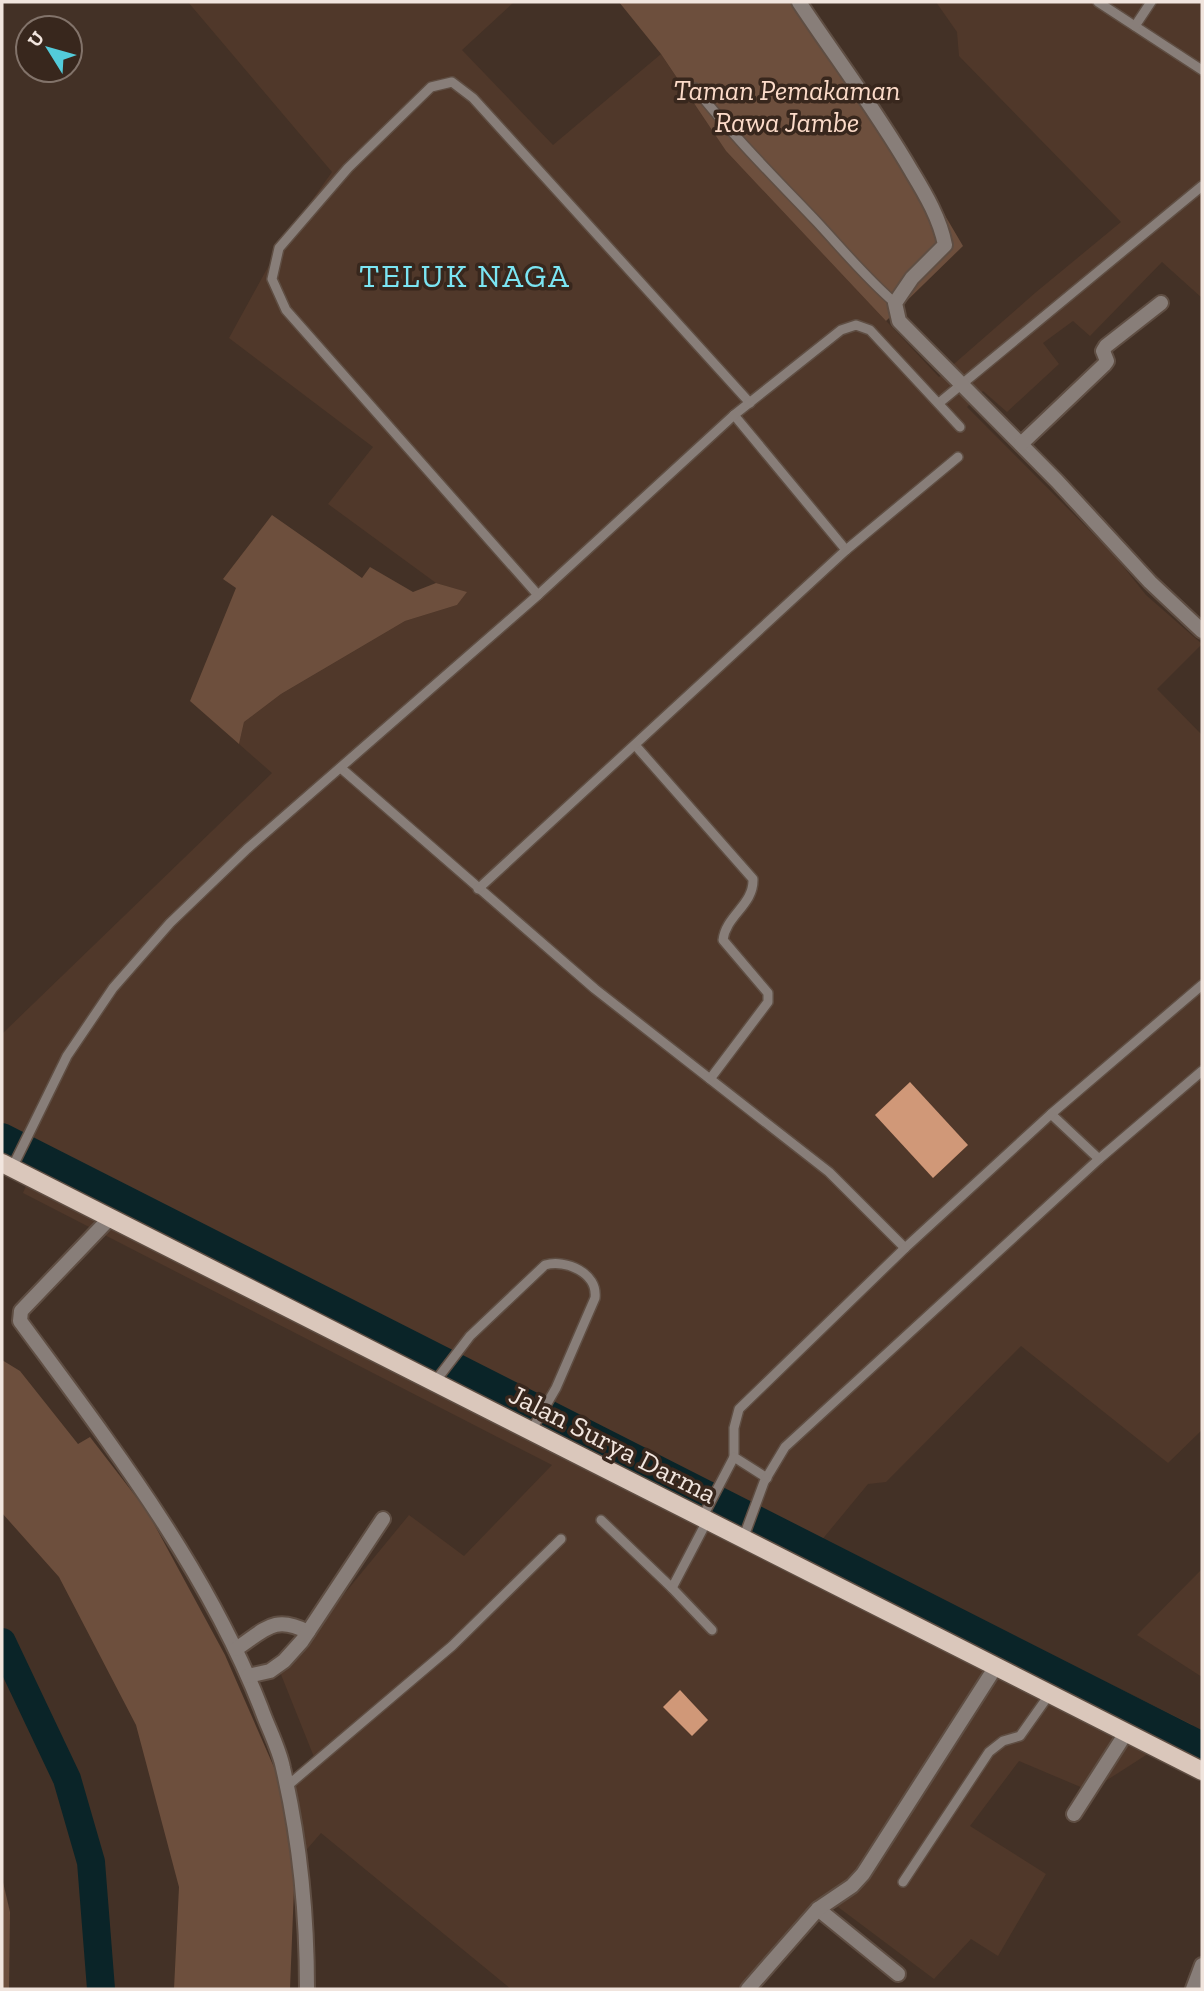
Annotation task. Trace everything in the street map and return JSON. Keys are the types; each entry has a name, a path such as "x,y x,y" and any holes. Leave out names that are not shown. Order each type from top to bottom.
{"main road":[{"name":"Jalan Surya Darma","path":"10,1163 110,1218 745,1532 995,1668 1202,1771"}],"street":[{"path":"799,2 875,110 930,203 943,232 945,245 912,278 895,303 899,321 1021,444 1150,582 1202,631"},
{"path":"1021,444 1104,365 1107,361 1103,351 1106,346 1161,303"},
{"path":"110,1218 21,1311 20,1321 148,1500 236,1649 248,1676 283,1766 307,1913 307,1989"},
{"path":"248,1676 270,1671 284,1661 308,1632 383,1519"},
{"path":"236,1649 275,1624 290,1622 308,1632"},
{"path":"748,1989 818,1909 852,1886 863,1874 995,1668"},
{"path":"1074,1814 1126,1733"},
{"path":"818,1909 898,1974"},
{"path":"1193,1989 1202,1965"}],"lane":[{"path":"1098,2 1202,70"},
{"path":"1135,26 1151,2"},
{"path":"538,595 286,310 272,279 279,248 348,168 431,87 452,82 473,98 750,403"},
{"path":"695,88 729,131 818,223 853,265 895,303"},
{"path":"939,403 1202,186"},
{"path":"10,1163 67,1056 113,988 170,923 247,849 342,769 538,595 734,415 841,330 856,325 870,330 960,426"},
{"path":"734,415 846,550"},
{"path":"478,889 846,550 958,457"},
{"path":"635,745 753,879 749,901 734,915 724,930 723,940 768,993 768,1002 710,1079"},
{"path":"342,769 595,989 829,1172 905,1248"},
{"path":"671,1588 727,1476 734,1457 734,1428 740,1409 905,1248 1051,1114 1202,985"},
{"path":"745,1532 766,1480 785,1447 1099,1160 1202,1071"},
{"path":"1051,1114 1099,1160"},
{"path":"437,1380 470,1336 545,1265 556,1262 568,1264 591,1279 596,1287 592,1305 556,1388 533,1427"},
{"path":"734,1457 766,1480"},
{"path":"601,1520 712,1630"},
{"path":"286,1787 452,1646 561,1539"},
{"path":"904,1882 989,1752 1003,1741 1020,1736 1031,1725 1049,1695"}],"shaded area":[{"path":"188,2 514,2 462,50 553,145 661,54 726,151 939,377 1121,222 959,56 957,32 936,2 1202,2 1202,298 1162,262 1090,336 1073,321 1043,343 1059,364 1007,412 983,391 967,407 1115,556 1146,595 1202,644 1157,689 1202,735 1202,1430 1168,1463 1021,1346 886,1482 868,1484 821,1541 1193,1725 1090,1791 1019,1761 970,1826 1046,1874 998,1956 971,1939 934,1979 838,1907 789,1930 738,1989 511,1989 321,1833 295,1863 280,1781 318,1767 280,1672 409,1515 464,1556 552,1465 23,1193 41,1150 2,1129 2,1034 272,773 239,744 244,722 281,694 405,621 457,605 466,592 436,583 328,504 373,447 229,338 280,245 332,172"},
{"path":"1202,1569 1202,1677 1137,1635"}],"green space":[{"name":"Taman Pemakaman Rawa Jambe","path":"619,2 805,2 887,117 963,246 886,321 726,151 661,54"},
{"path":"272,515 362,578 370,567 413,592 436,583 467,592 457,605 405,621 281,694 244,722 239,744 190,701 236,588 223,579"},
{"path":"2,1360 20,1371 78,1444 90,1437 147,1511 225,1655 280,1781 295,1863 290,1989 174,1989 179,1887 136,1725 59,1577 2,1513"},
{"path":"2,1878 10,1912 9,1989 2,1989"}],"building":[{"path":"910,1082 968,1145 933,1178 875,1115"},
{"path":"680,1690 708,1720 692,1736 663,1707"}],"waterway":[{"path":"2,1137 1202,1746"},
{"path":"2,1642 67,1779 91,1862 101,1989"}],"district":[{"name":"TELUK NAGA","path":"465,276"}]}
